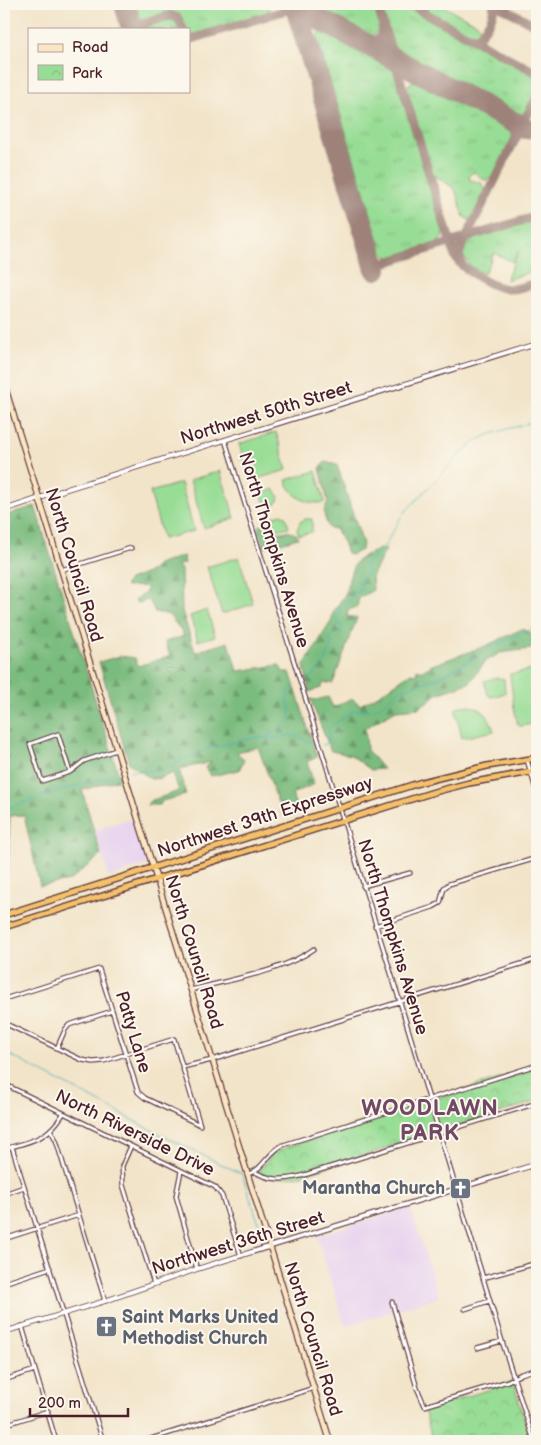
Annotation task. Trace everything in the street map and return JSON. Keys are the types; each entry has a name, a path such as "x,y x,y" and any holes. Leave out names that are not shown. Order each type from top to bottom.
{"highway":[{"name":"Northwest 39th Expressway","path":"4,915 442,777 537,758"},
{"name":"Northwest 39th Expressway","path":"4,927 446,788 537,771"},
{"path":"442,777 446,788"}],"main road":[{"name":"North Council Road","path":"4,384 330,1441"}],"street":[{"name":"Northwest 50th Street","path":"4,510 537,343"},
{"name":"North Thompkins Avenue","path":"225,440 400,1002 489,1301 534,1441"},
{"path":"61,570 132,548"},
{"path":"70,772 58,734 30,744 42,781 70,772 84,761 116,750"},
{"path":"527,759 537,793"},
{"path":"375,926 433,907 440,903 444,888 449,884 537,858"},
{"path":"363,886 410,873"},
{"path":"191,990 289,963 314,949"},
{"path":"4,1023 82,1060 92,1062 101,1062 174,1039 183,1068 537,959"},
{"name":"Patty Lane","path":"4,999 99,969 138,1092 145,1098 200,1124 183,1068"},
{"path":"57,1048 69,1025 112,1011"},
{"path":"248,1174 256,1172 269,1154 283,1145 537,1065"},
{"path":"4,1094 6,1085"},
{"name":"North Riverside Drive","path":"6,1085 215,1187 222,1196 242,1256"},
{"path":"256,1172 264,1177 277,1180 301,1176 537,1103"},
{"path":"4,1149 41,1137 51,1131 63,1114"},
{"path":"51,1131 56,1140 105,1301"},
{"path":"131,1146 122,1166 123,1185 154,1284"},
{"path":"12,1147 103,1441"},
{"name":"Northwest 36th Street","path":"4,1332 105,1301 197,1269 537,1164"},
{"path":"182,1171 176,1196 197,1269"},
{"path":"4,1194 24,1187"},
{"path":"4,1239 79,1215"},
{"path":"483,1278 537,1263"},
{"path":"4,1283 50,1268"},
{"path":"465,1308 489,1301"},
{"path":"392,1302 417,1388 425,1406 537,1369"},
{"path":"22,1326 56,1441"},
{"path":"477,1348 502,1341"},
{"path":"4,1380 35,1370"},
{"path":"144,1441 314,1388"},
{"path":"4,1425 48,1411"}],"shaded area":[{"path":"134,818 148,864 109,877 95,830"},
{"path":"410,1207 439,1297 345,1326 317,1236"}],"green space":[{"path":"130,4 269,4 269,10 266,12 190,36 190,28 187,28 179,15 174,13 140,20 134,15"},
{"path":"323,4 373,4 378,22 378,31 373,35 364,35 325,14 322,9"},
{"path":"380,4 400,4 535,76 537,78 533,99 524,112 520,115 515,115 397,52 394,49"},
{"path":"416,4 439,4 478,24 480,29 476,33 470,33"},
{"path":"170,20 175,21 178,28 142,28"},
{"path":"325,31 389,64 393,69 443,233 442,238 438,242 390,257 383,253 317,38 319,33"},
{"path":"414,81 420,81 508,128 512,133 512,138 491,178 484,180 474,172 469,175 470,180 481,183 485,189 472,218 469,220 464,217 455,189 433,174 407,91 409,84"},
{"path":"537,220 537,270 506,280 519,250 513,262 494,253 484,274 471,267 463,255 466,247 473,239"},
{"path":"276,432 287,470 253,480 250,479 239,444"},
{"path":"325,462 337,465 363,544 361,550 351,555 347,553 335,529 329,528 325,518 324,512 328,502 320,468"},
{"path":"220,471 235,518 204,528 190,480"},
{"path":"316,471 325,502 312,503 301,499 292,491 286,480"},
{"path":"181,483 194,531 163,539 150,492"},
{"path":"274,489 279,496 278,501 275,504 265,505 263,493"},
{"path":"35,506 120,779 82,790 101,855 69,881 40,886 24,815 10,816 8,871 4,869 4,516"},
{"path":"281,514 285,516 289,527 276,530 270,518"},
{"path":"305,519 312,519 312,532 299,535 297,530 300,522"},
{"path":"260,525 277,533 287,531 296,534 298,538 264,548 258,529"},
{"path":"381,548 386,549 372,577 373,590 359,598 357,607 348,610 347,616 357,618 333,683 324,683 321,688 309,692 304,665 332,620 333,612 346,592 355,564 363,556"},
{"path":"183,556 185,563 178,565 181,570 182,611 195,652 228,642 238,671 279,665 283,672 290,672 317,757 307,762 314,784 292,794 297,809 282,814 258,747 237,752 244,760 239,770 211,776 205,768 212,762 179,769 186,795 162,801 160,805 147,805 150,801 179,791 173,773 161,778 151,779 129,763 99,662 120,656 135,658 138,666 170,656 165,642 184,636 181,630 169,615 155,612 149,600 137,603 135,600 146,592 147,589 144,586 126,587 125,584 129,580 152,571 157,565"},
{"path":"239,557 253,604 222,614 207,567"},
{"path":"207,610 215,636 198,641 190,616"},
{"path":"522,629 537,634 537,648 500,653 486,661 469,683 437,694 419,708 396,710 365,728 367,750 383,769 371,770 351,755 331,751 310,699 316,700 328,697 333,707 353,699 360,705 411,673 416,674 417,669 422,671 432,665 483,647"},
{"path":"537,670 537,723 521,726 518,725 514,708 510,674"},
{"path":"496,678 504,679 505,693 492,697 488,695 484,681"},
{"path":"461,706 473,707 483,711 494,731 462,738 455,709"},
{"path":"537,1067 537,1101 298,1176 274,1178 261,1174 260,1170 273,1153 279,1150"},
{"path":"513,1382 531,1441 433,1441 424,1410"}],"waterway":[{"path":"439,477 463,452 480,439 522,425"},
{"path":"404,513 436,480"},
{"path":"309,680 326,661 332,643 330,637 341,631 342,627 336,618 340,612 340,606 348,603 352,594 360,591 361,588 357,580 367,574 367,569 364,565 384,547 401,517"},
{"path":"322,745 326,744 328,740 329,729 352,711 371,710 379,707 402,689 438,678 495,645 537,627"},
{"path":"266,738 288,721 290,711 287,698 290,689 295,685"},
{"path":"130,771 149,771 173,767 182,760 209,748 258,737 273,739 290,735 318,746"},
{"path":"4,809 68,788 117,775"},
{"path":"4,1052 163,1136 242,1174 261,1230"}],"taxiway":[{"path":"190,40 306,4"},
{"path":"377,4 455,257 472,273 497,286 514,289 537,282"},
{"path":"408,4 537,73"},
{"path":"469,36 477,37 483,31 493,12 493,4"},
{"path":"496,4 537,26"},
{"path":"132,27 170,15 178,18 183,28"},
{"path":"360,41 376,41 381,36 383,27"},
{"path":"462,264 459,257 460,250 537,96"},
{"path":"371,251 376,261 384,263 537,216"}],"runway":[{"path":"125,4 132,28"},
{"path":"290,4 525,128"},
{"path":"295,4 376,269"}],"place":[{"name":"Marantha Church","path":"461,1188"},
{"name":"Saint Marks United Methodist Church","path":"106,1327"}],"district":[{"name":"WOODLAWN PARK","path":"430,1120"}]}
